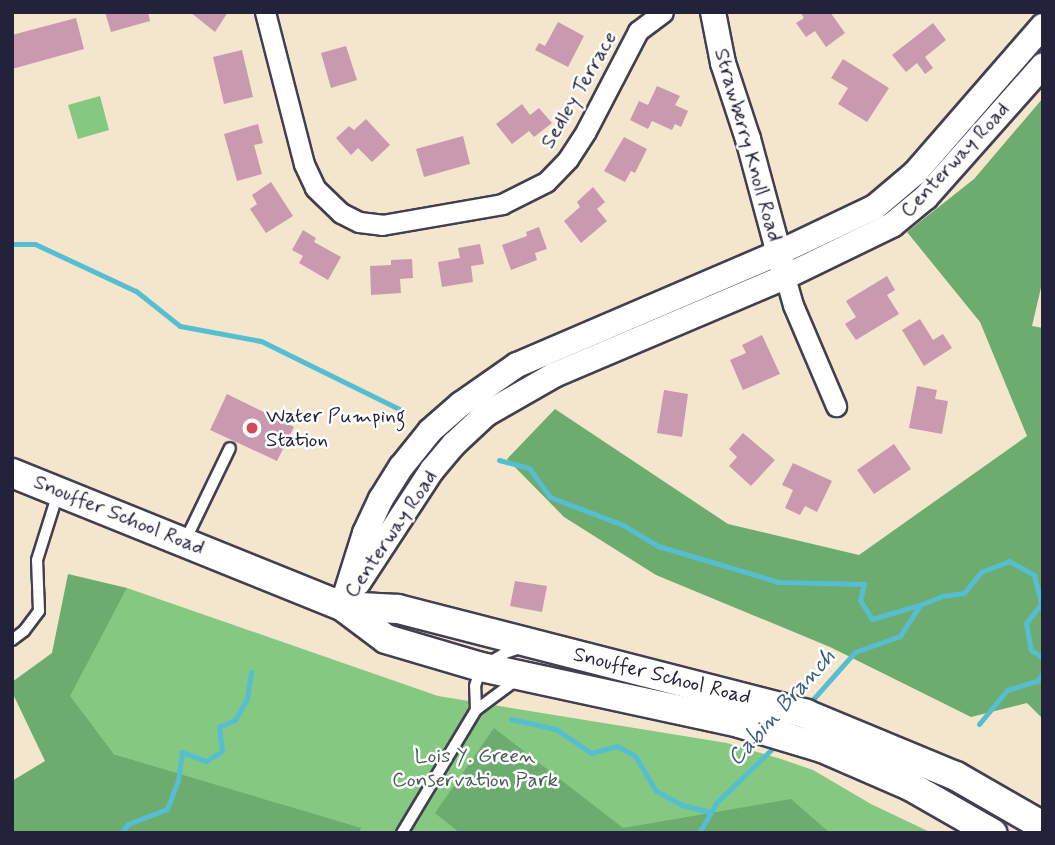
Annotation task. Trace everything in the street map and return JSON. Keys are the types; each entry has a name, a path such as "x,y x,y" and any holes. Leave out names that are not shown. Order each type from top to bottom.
{"main road":[{"name":"Snouffer School Road","path":"12,473 60,490 342,606 386,639 481,667 739,723 822,748 910,786 992,833"},
{"name":"Snouffer School Road","path":"342,606 398,610 761,702 845,728 956,776 1043,826"}],"street":[{"name":"Sedley Terrace","path":"265,12 304,164 314,188 341,214 359,222 382,225 502,204 546,182 568,159 586,131 638,31 663,12"},
{"name":"Strawberry Knoll Road","path":"713,12 723,63 748,139 782,265"},
{"name":"Centerway Road","path":"782,265 875,207 915,173 1043,26"},
{"name":"Centerway Road","path":"342,606 432,470 454,444 486,414 554,375 782,265 892,225 926,197 1043,65"},
{"path":"782,265 793,305 836,406"}],"lane":[{"path":"185,542 230,448"},
{"path":"12,640 24,631 39,611 37,560 60,490"},
{"path":"476,710 475,686 481,667 505,653 536,644"},
{"path":"402,833 476,710 524,676"}],"green space":[{"path":"100,96 109,130 78,139 68,105"},
{"path":"1043,98 1043,279 1032,326 1043,328 1043,719 1027,703 971,717 830,647 656,575 564,517 507,459 555,409 728,524 859,555 1027,436 980,322 907,232 974,179"},
{"path":"68,574 127,588 70,696 114,754 361,828 359,833 12,833 12,781 45,761 12,692 12,682 52,653"},
{"name":"Lois Y. Green Conservation Park","path":"127,588 438,696 727,743 781,759 813,770 871,804 932,833 52,833 280,804 114,754 69,696"},
{"name":"Lois Y. Green Conservation Park","path":"494,728 623,828 791,799 830,833 460,833 435,813"}],"building":[{"path":"105,12 148,12 150,21 111,32"},
{"path":"190,12 228,12 215,32"},
{"path":"800,12 830,12 845,33 826,47 815,31 806,37 796,23 804,18"},
{"path":"76,18 84,49 12,69 12,35"},
{"path":"558,22 584,36 568,67 535,50 539,43 545,46"},
{"path":"933,23 946,40 925,57 933,68 925,74 917,63 906,72 892,55"},
{"path":"346,46 357,80 331,88 321,53"},
{"path":"242,50 253,97 224,104 213,57"},
{"path":"843,59 889,88 867,122 838,104 848,88 831,78"},
{"path":"657,86 680,96 675,105 688,111 681,127 675,124 672,130 652,121 648,129 630,120 639,101 648,105"},
{"path":"522,104 530,115 539,108 552,123 534,137 529,131 512,144 496,124"},
{"path":"366,119 390,145 372,162 358,148 351,155 336,138 349,126 354,130"},
{"path":"258,124 263,143 254,145 262,174 237,181 224,134"},
{"path":"463,136 470,164 424,177 416,149"},
{"path":"624,137 647,149 635,173 631,171 625,182 604,171"},
{"path":"271,182 293,216 266,233 250,209 257,204 252,195"},
{"path":"593,187 605,202 597,209 607,221 581,243 564,221 580,207 577,202"},
{"path":"539,227 547,249 535,253 537,260 511,270 502,245 527,236 526,232"},
{"path":"303,230 316,238 314,242 341,257 328,280 299,263 303,256 292,250"},
{"path":"480,244 484,264 471,266 473,282 442,287 438,262 460,258 458,248"},
{"path":"412,259 413,278 400,279 401,293 371,295 370,266 391,265 391,260"},
{"path":"887,276 895,290 887,295 899,314 856,340 845,324 856,317 846,301"},
{"path":"920,319 933,340 943,334 952,348 924,366 902,330"},
{"path":"762,335 780,374 743,390 730,360 746,353 742,345"},
{"path":"917,386 937,390 935,399 948,401 942,434 909,428"},
{"path":"664,390 688,394 682,437 657,433"},
{"name":"Water Pumping Station","path":"227,394 294,427 277,461 210,430"},
{"path":"743,433 775,460 751,486 729,466 737,457 729,449"},
{"path":"894,444 911,469 874,494 857,470"},
{"path":"793,463 832,481 817,512 805,506 800,515 785,508 793,490 782,485"},
{"path":"515,581 547,586 542,612 510,606"}],"waterway":[{"path":"12,244 35,244 136,291 180,326 261,341 399,409"},
{"path":"499,460 529,468 550,497 623,525 658,546 779,582 864,584 860,600 872,619 920,605"},
{"name":"Cabin Branch","path":"807,706 855,652 900,636 920,605 942,596 964,593 981,572 1009,561 1034,575 1041,604 1026,623 1031,650 1043,658"},
{"path":"121,833 128,824 167,809 178,780 182,752 206,761 222,751 219,727 235,720 247,698 251,672"},
{"path":"979,724 1007,690 1037,681 1043,673"},
{"path":"511,719 556,729 591,753 617,746 635,756 656,791 682,805 711,812"},
{"name":"Cabin Branch","path":"699,833 716,803 777,744"}],"place":[{"name":"Water Pumping Station","path":"252,428"}]}
